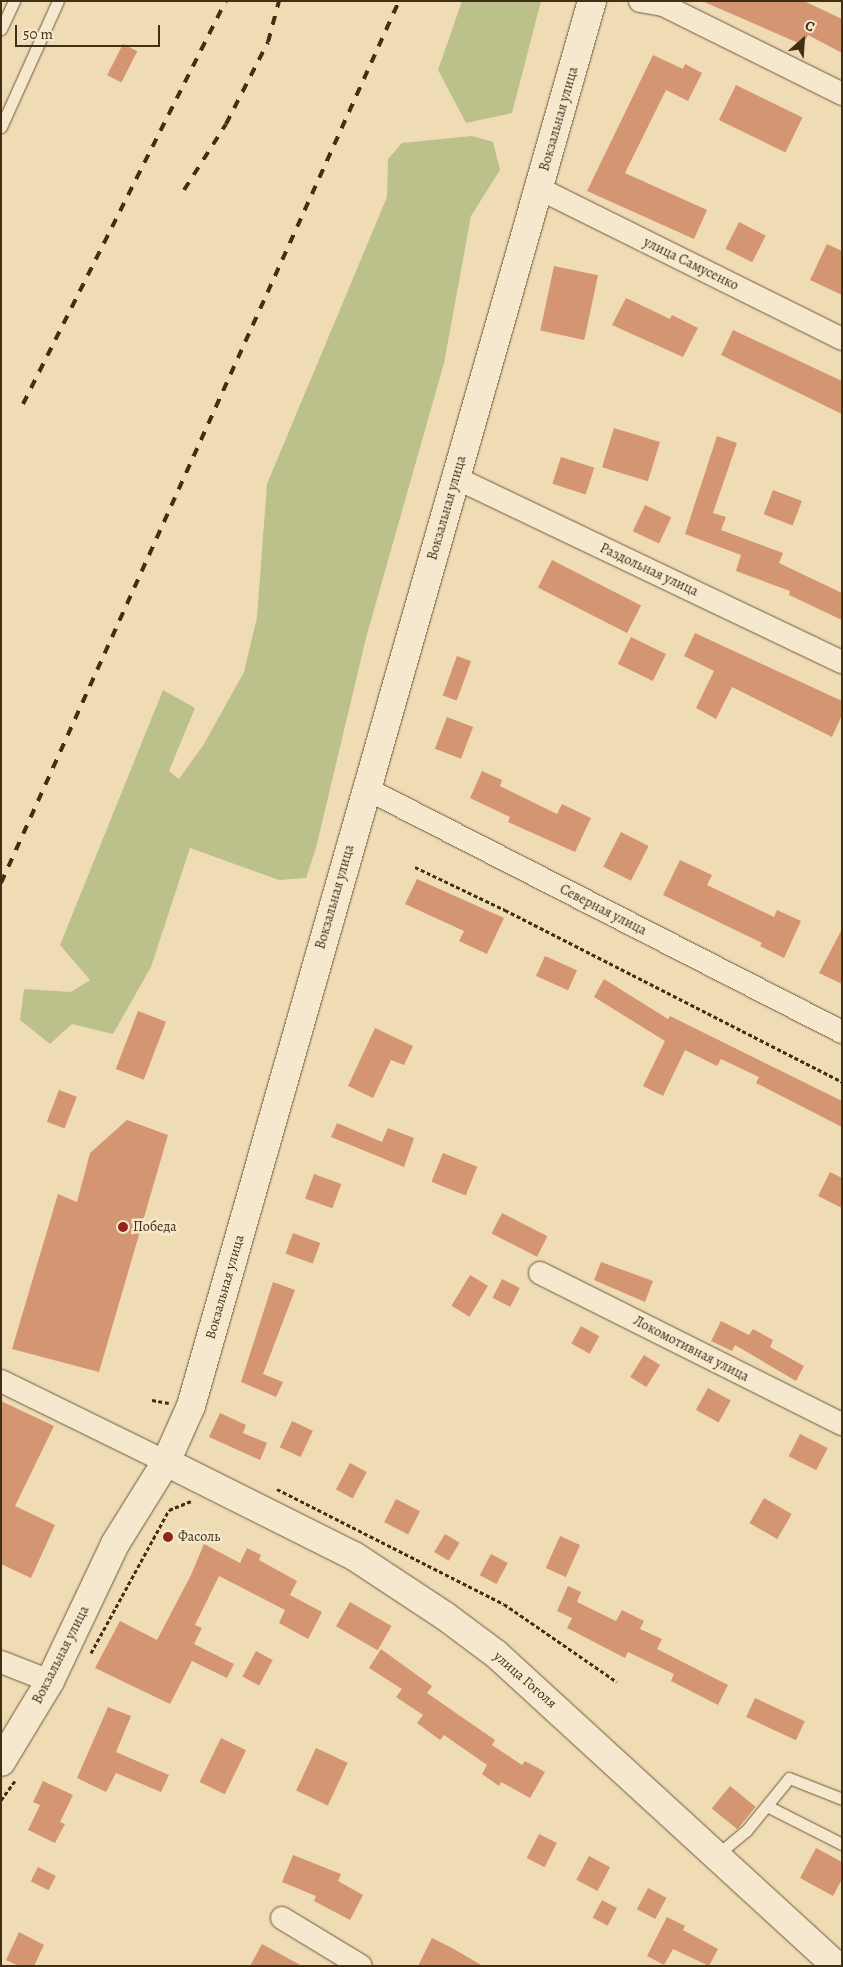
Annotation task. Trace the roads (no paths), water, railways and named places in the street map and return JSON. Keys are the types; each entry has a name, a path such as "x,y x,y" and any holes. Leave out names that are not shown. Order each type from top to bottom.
{"main road":[{"name":"Вокзальная улица","path":"10,1769 115,1544 166,1462 191,1406 365,788 540,189 592,1"},
{"name":"улица Гоголя","path":"166,1462 354,1556 445,1616 554,1704 836,1966"}],"street":[{"path":"640,1 664,3 842,94"},
{"name":"улица Самусенко","path":"540,189 842,339"},
{"name":"Раздольная улица","path":"456,478 842,662"},
{"name":"Северная улица","path":"365,788 842,1032"},
{"name":"Локомотивная улица","path":"540,1273 842,1424"},
{"path":"1,1381 166,1462"},
{"path":"1,1662 50,1681"},
{"path":"282,1918 361,1966"}],"lane":[{"path":"1,29 14,1"},
{"path":"1,127 58,1"},
{"path":"717,1855 746,1831 789,1778 842,1799"},
{"path":"768,1806 842,1844"}],"railway":[{"path":"23,404 226,1"},
{"path":"184,190 226,124 268,42 279,1"},
{"path":"1,883 399,1"}],"place":[{"name":"Победа","path":"123,1227"},
{"name":"Фасоль","path":"168,1537"}]}
